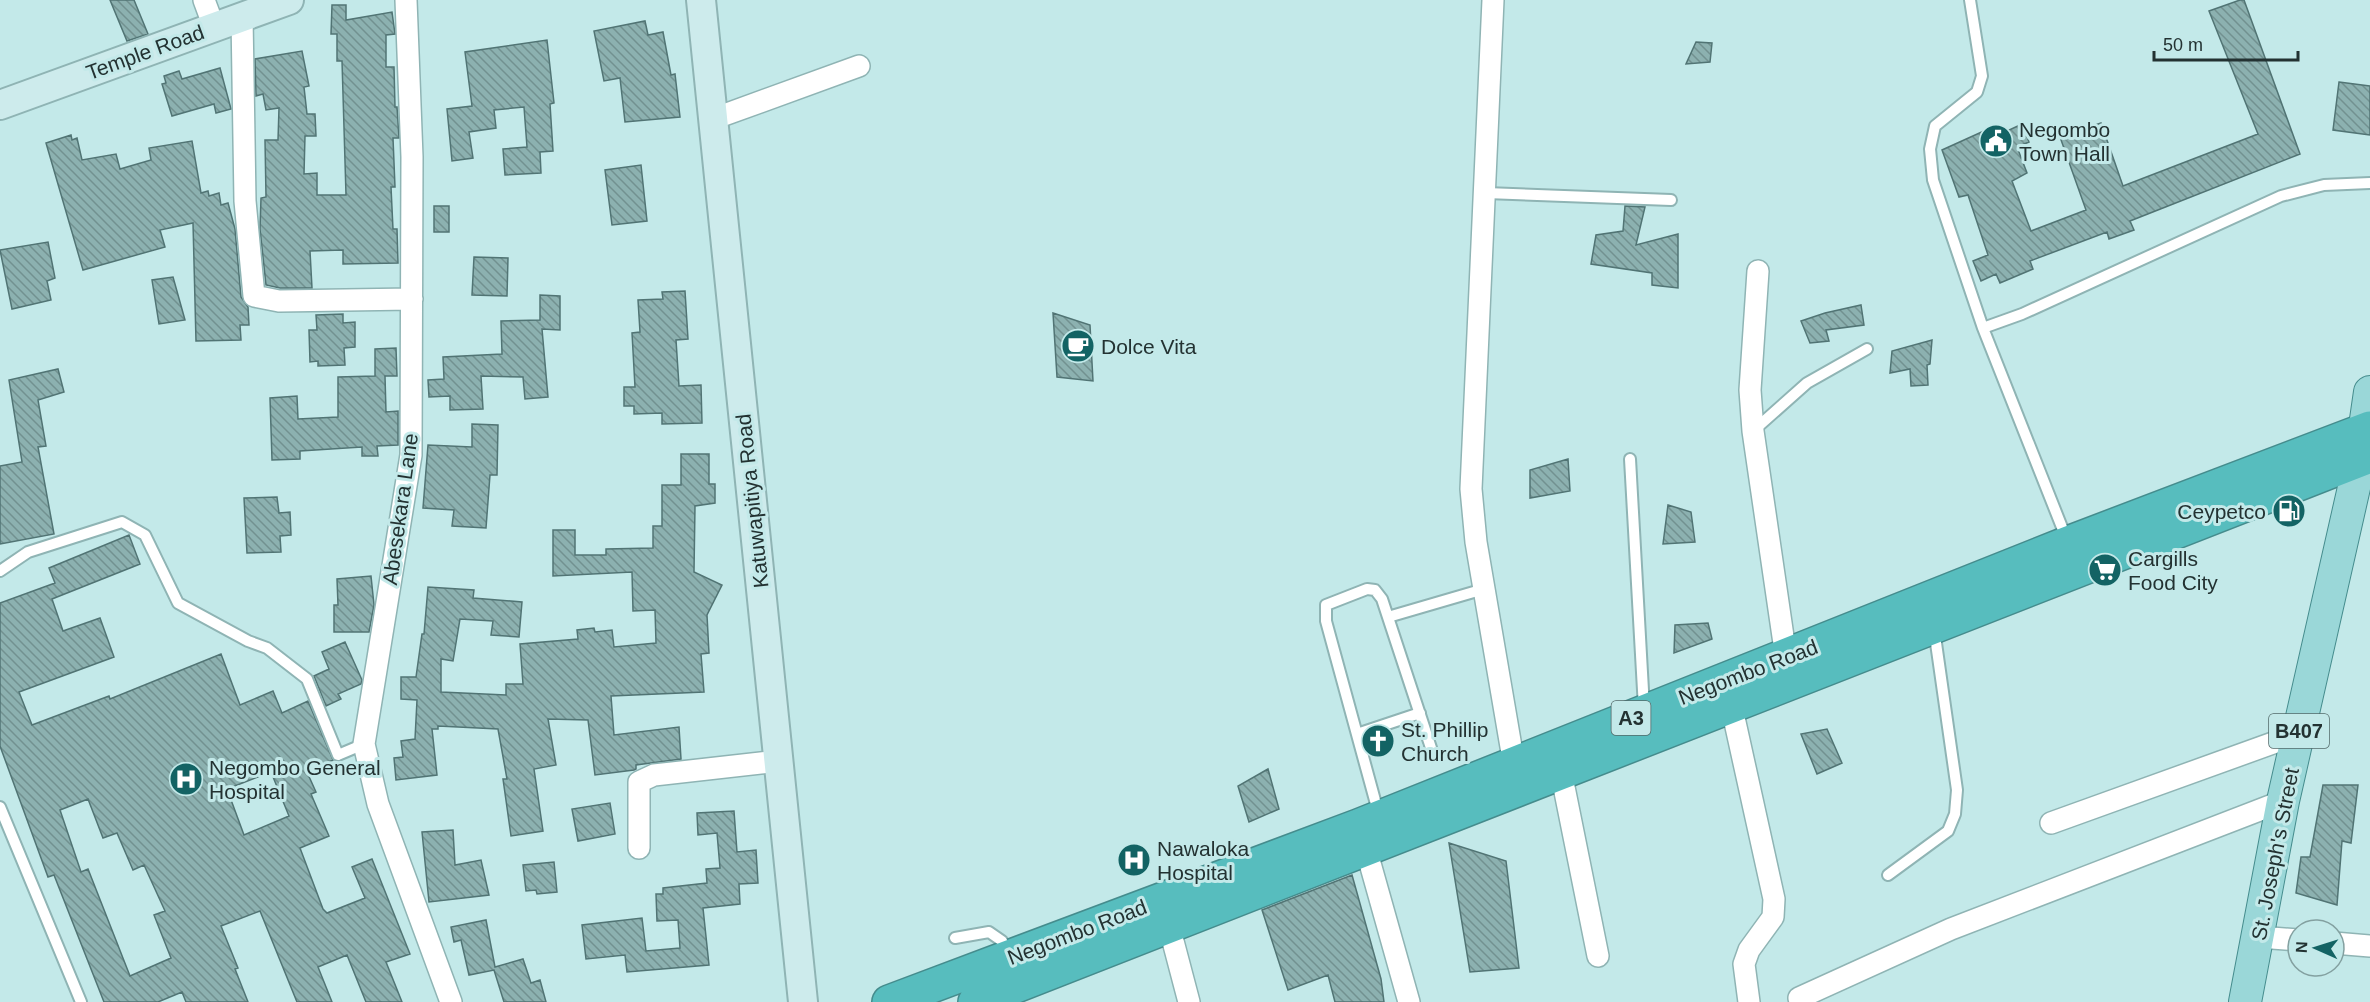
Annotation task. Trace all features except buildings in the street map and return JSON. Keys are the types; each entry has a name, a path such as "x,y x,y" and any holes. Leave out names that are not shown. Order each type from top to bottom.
{"highway":[{"name":"Negombo Road","path":"975,1002 1365,849 1645,712 2068,543 2366,444"},
{"name":"Negombo Road","path":"889,1002 1380,818 1516,776 1561,772 1934,625 2366,444"}],"main road":[{"name":"St. Joseph's Street","path":"2245,1002 2283,801 2366,444 2370,392"}],"street":[{"path":"204,0 214,27"},
{"name":"Temple Road","path":"0,105 289,0"},
{"name":"Abesekara Lane","path":"406,0 412,157 411,455 364,744 378,804 451,1002"},
{"name":"Katuwapitiya Road","path":"701,0 803,1002"},
{"path":"1492,0 1486,193 1471,489 1484,589 1516,776"},
{"path":"242,17 245,201 254,296 279,301 412,300"},
{"path":"713,119 859,66"},
{"path":"1758,271 1750,390 1753,431 1786,657"},
{"path":"1731,705 1774,899 1773,917 1749,950 1744,964 1749,1002"},
{"path":"2051,823 2298,734"},
{"path":"639,848 639,782 654,775 778,761"},
{"path":"1561,772 1598,956"},
{"path":"1799,998 1951,929 2283,801"},
{"path":"1365,849 1409,1002"},
{"path":"1169,926 1189,1002"},
{"path":"2259,937 2286,939"},
{"path":"2346,944 2370,946"}],"lane":[{"path":"1970,0 1982,76 1977,92 1935,126 1930,149 1933,180 1983,328 2068,543"},
{"path":"1983,328 2022,314 2281,196 2324,185 2370,183"},
{"path":"1486,193 1671,200"},
{"path":"1753,431 1807,383 1867,349"},
{"path":"1630,459 1645,712"},
{"path":"0,571 28,552 122,522 145,535 178,603 248,641 267,648 307,679 338,755 364,744"},
{"path":"1380,818 1324,610 1326,605 1367,589 1375,590 1382,599 1433,754"},
{"path":"1388,617 1484,589"},
{"path":"1888,875 1948,831 1955,814 1957,790 1934,625"},
{"path":"1357,734 1420,713"},
{"path":"0,807 81,1002"},
{"path":"955,938 975,933 996,934 1002,941 1008,958"}],"place":[{"name":"Negombo Town Hall","path":"1996,141"},
{"name":"Dolce Vita","path":"1078,346"},
{"name":"Ceypetco","path":"2289,511"},
{"name":"Cargills Food City","path":"2105,570"},
{"name":"St. Phillip Church","path":"1378,741"},
{"name":"Negombo General Hospital","path":"186,779"},
{"name":"Nawaloka Hospital","path":"1134,860"}]}
